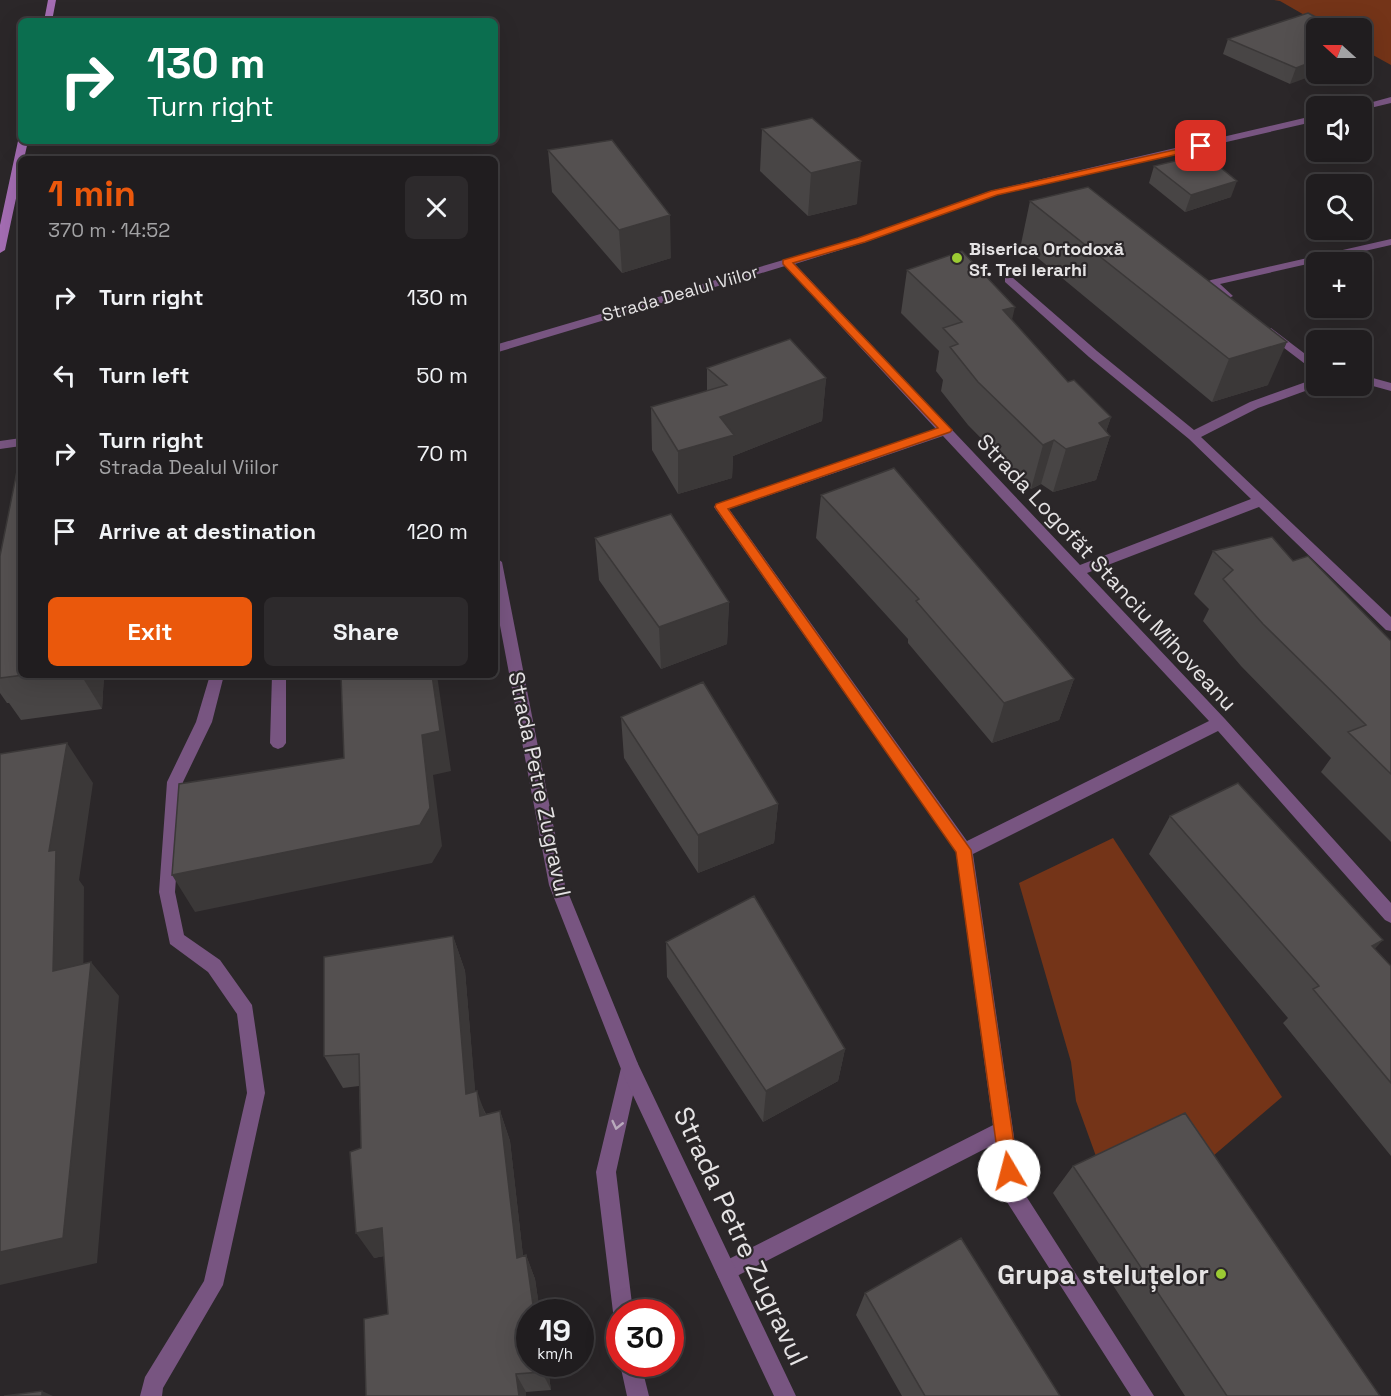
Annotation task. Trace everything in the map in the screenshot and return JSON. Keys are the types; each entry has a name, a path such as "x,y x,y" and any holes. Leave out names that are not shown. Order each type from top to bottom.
{"main road":[{"path":"49,18 52,0"},
{"path":"0,250 18,165"}],"street":[{"path":"1372,105 1391,100"},
{"name":"Strada Dealul Viilor","path":"498,348 862,240 994,193 1306,121"},
{"path":"1238,305 1211,283 1391,242"},
{"name":"Strada Logofăt Stanciu Mihoveanu","path":"787,262 1220,723 1391,915"},
{"path":"1009,280 1093,354 1193,436 1391,626"},
{"path":"1264,326 1306,360"},
{"path":"1372,382 1391,387"},
{"path":"1193,436 1254,405 1306,386"},
{"path":"946,430 721,507 964,850 1012,1192 1143,1396"},
{"path":"0,445 18,442"},
{"path":"1078,571 1260,501"},
{"name":"Strada Petre Zugravul","path":"498,578 557,885 630,1068 785,1396"},
{"path":"151,1396 153,1385 213,1285 256,1093 246,1011 214,966 176,939 167,892 175,782 204,722 216,678"},
{"path":"278,743 279,678"},
{"path":"964,850 1220,723"},
{"path":"621,1299 606,1172 630,1068"},
{"path":"726,1271 1003,1129"},
{"path":"634,1377 638,1396"}],"shaded area":[{"path":"1274,0 1391,0 1391,65 1372,55 1372,18 1310,18 1280,1"},
{"path":"1113,838 1282,1097 1185,1180 1101,1170 1076,1101 1071,1062 1019,883"}],"building":[{"path":"1308,13 1318,18 1306,18 1306,64 1296,68 1228,39"},
{"path":"812,118 861,161 811,173 762,129"},
{"path":"612,140 670,215 619,230 548,150"},
{"path":"1204,154 1237,181 1191,195 1154,166"},
{"path":"1088,187 1287,342 1229,359 1030,201"},
{"path":"962,251 1015,307 1003,310 1068,382 1074,380 1111,417 1099,423 1110,436 1066,449 1054,440 1043,445 978,382 950,347 958,344 943,328 962,322 907,270"},
{"path":"790,339 826,378 720,417 734,435 678,451 651,407 727,385 707,368"},
{"path":"18,466 18,676 0,678 0,556"},
{"path":"894,468 1074,679 1004,703 916,601 919,599 821,495"},
{"path":"671,514 729,602 659,627 595,538"},
{"path":"1272,537 1293,561 1308,556 1391,641 1391,774 1348,732 1366,725 1263,624 1223,579 1233,570 1213,551"},
{"path":"341,678 432,678 440,731 422,735 430,808 420,825 172,875 179,784 344,758"},
{"path":"703,682 778,804 698,835 621,717"},
{"path":"67,743 49,851 56,850 53,971 91,962 63,1238 0,1252 0,754"},
{"path":"1238,783 1383,940 1372,946 1391,966 1391,1083 1313,989 1319,986 1170,816"},
{"path":"754,896 845,1049 766,1091 666,942"},
{"path":"453,936 466,1094 477,1091 480,1116 500,1111 517,1258 526,1255 532,1299 516,1299 516,1377 519,1396 366,1396 364,1319 388,1314 382,1228 356,1233 350,1152 361,1148 359,1054 324,1056 324,957"},
{"path":"1185,1113 1380,1396 1227,1396 1073,1166"},
{"path":"961,1238 1060,1396 925,1396 865,1293"},
{"path":"42,1391 42,1396 4,1396"}],"place":[{"name":"Biserica Ortodoxă Sf. Trei Ierarhi","path":"957,258"},
{"name":"Grupa steluțelor","path":"1221,1274"}],"route":[{"path":"1009,1171 964,850 721,507 946,430 787,262 862,240 994,193 1201,146"}]}
